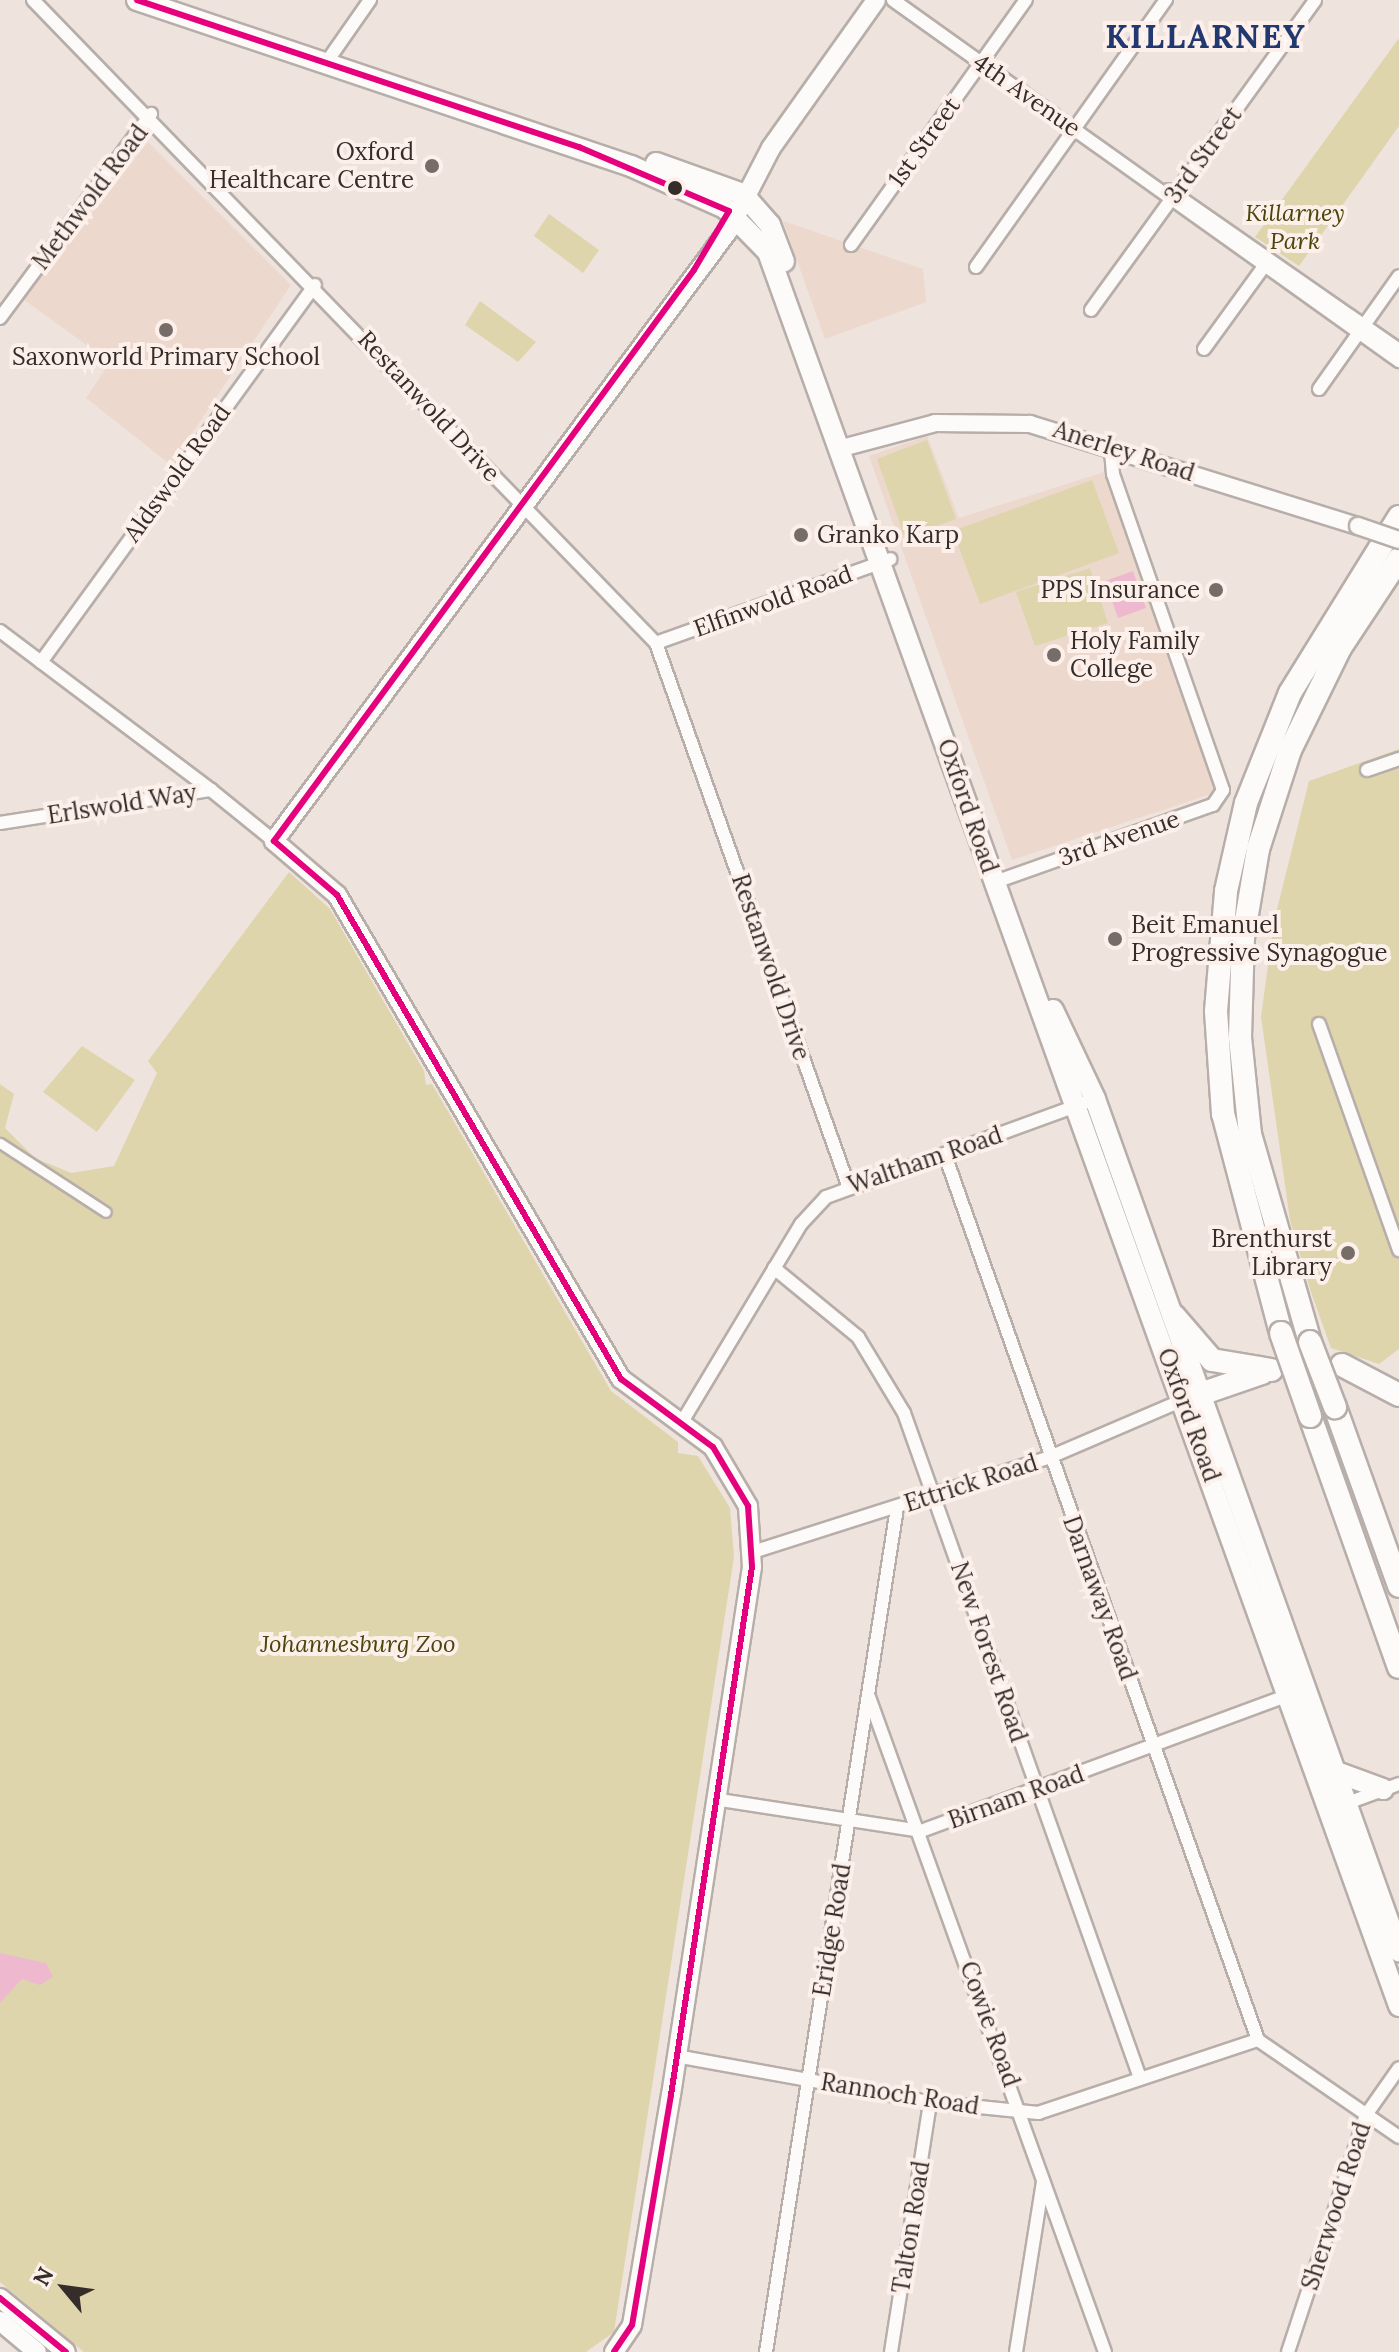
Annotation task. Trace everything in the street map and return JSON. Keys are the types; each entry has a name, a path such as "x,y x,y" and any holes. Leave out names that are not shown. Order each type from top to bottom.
{"highway":[{"path":"1399,517 1284,704 1246,803 1226,891 1216,1011 1221,1102 1232,1168 1281,1333 1399,1667"},
{"path":"1399,559 1340,648 1290,750 1258,849 1243,938 1240,1037 1250,1134 1310,1342 1399,1586"},
{"path":"1174,1316 1212,1360 1275,1369 1191,1398"},
{"path":"1342,1365 1399,1395"}],"main road":[{"name":"Oxford Road","path":"137,0 744,195 777,241 999,880 1174,1316 1191,1398"},
{"name":"Oxford Road","path":"166,0 579,147 733,215 773,262 846,446"},
{"path":"274,841 694,270 733,215 771,148 876,0"},
{"name":"Erlswold Way","path":"274,841 337,895 621,1379 682,1422 737,1479 753,1552"},
{"name":"Oxford Road","path":"1086,1103 1297,1692 1328,1810 1399,2006"},
{"path":"624,2349 642,2274 753,1552"},
{"name":"Oxford Road","path":"1297,1692 1339,1773 1399,1951"},
{"path":"1339,1773 1386,1788 1358,1835"},
{"path":"0,2298 66,2352"},
{"path":"0,2321 37,2352"}],"street":[{"name":"Restanwold Drive","path":"33,0 151,114 521,506 656,643 848,1185"},
{"path":"328,59 370,0"},
{"name":"4th Avenue","path":"893,0 1074,129 1362,328 1399,350"},
{"name":"1st Street","path":"851,245 1026,0"},
{"path":"976,267 1166,0"},
{"name":"3rd Street","path":"1091,310 1315,0"},
{"name":"Methwold Road","path":"0,318 151,114"},
{"path":"1204,349 1268,261"},
{"path":"1319,389 1399,276"},
{"name":"Aldswold Road","path":"41,662 315,285"},
{"name":"4th Avenue","path":"1362,328 1399,361"},
{"name":"Anerley Road","path":"846,446 971,420 1046,426 1399,540"},
{"name":"3rd Avenue","path":"999,880 1213,805 1222,778 1121,496 1111,449"},
{"name":"Elfinwold Road","path":"656,643 886,561"},
{"path":"0,631 211,790"},
{"path":"1367,770 1399,759"},
{"name":"Erlswold Way","path":"0,823 211,790 274,841"},
{"path":"1319,1024 1399,1250"},
{"name":"Waltham Road","path":"682,1422 809,1213 848,1185 945,1155 1086,1103"},
{"path":"0,1143 106,1212"},
{"name":"Darnaway Road","path":"945,1155 1258,2040"},
{"name":"New Forest Road","path":"774,1268 829,1309 873,1356 934,1495 1140,2078"},
{"name":"Ettrick Road","path":"753,1552 1050,1457 1191,1398"},
{"name":"Eridge Road","path":"766,2352 897,1508"},
{"name":"Birnam Road","path":"714,1799 847,1824 921,1831 1039,1792 1153,1745 1297,1692"},
{"name":"Cowie Road","path":"869,1697 921,1831 1105,2352"},
{"path":"1328,1810 1386,1788"},
{"path":"1258,2040 1399,2137"},
{"name":"Rannoch Road","path":"676,2056 930,2102 1022,2113 1059,2108 1258,2040"},
{"name":"Sherwood Road","path":"1288,2352 1366,2115 1399,2068"},
{"name":"Talton Road","path":"891,2352 930,2102"},
{"path":"1016,2352 1044,2178"}],"shaded area":[{"name":"Saxonworld Primary School","path":"148,142 291,285 171,465 86,398 110,362 23,299"},
{"path":"783,221 923,269 926,302 825,339"},
{"name":"Holy Family College","path":"927,436 959,518 1104,472 1217,792 1012,860 869,456"},
{"path":"1133,571 1146,608 1118,618 1105,581"},
{"path":"0,1953 46,1963 53,1977 40,1985 22,1979 0,2003"}],"green space":[{"name":"Killarney Park","path":"1399,38 1399,126 1299,266 1255,237"},
{"path":"549,214 599,250 583,273 534,236"},
{"path":"480,301 536,342 518,362 465,325"},
{"path":"927,440 956,519 905,538 877,459"},
{"path":"1092,480 1119,553 980,604 953,531"},
{"path":"1090,568 1108,623 1035,646 1016,592"},
{"path":"1399,749 1399,1349 1379,1364 1331,1348 1311,1292 1290,1220 1261,1017 1274,921 1309,781"},
{"name":"Johannesburg Zoo","path":"289,872 330,909 424,1071 426,1085 432,1084 611,1391 678,1442 678,1453 698,1456 730,1508 734,1557 614,2332 586,2352 84,2352 0,2282 0,1084 14,1094 5,1128 35,1158 71,1173 114,1166 157,1073 148,1061"},
{"path":"82,1046 135,1080 97,1132 43,1092"}],"transit line":[{"path":"137,0 579,147 729,211 694,270 274,841 337,895 621,1379 713,1447 748,1506 752,1567 671,2095 632,2325 614,2352"},
{"path":"0,2298 66,2352"}],"place":[{"name":"Oxford Healthcare Centre","path":"432,166"},
{"name":"Saxonworld Primary School","path":"166,330"},
{"name":"Granko Karp","path":"801,535"},
{"name":"PPS Insurance","path":"1216,590"},
{"name":"Holy Family College","path":"1054,655"},
{"name":"Beit Emanuel Progressive Synagogue","path":"1115,939"},
{"name":"Brenthurst Library","path":"1348,1253"}],"district":[{"name":"KILLARNEY","path":"1206,37"}]}
